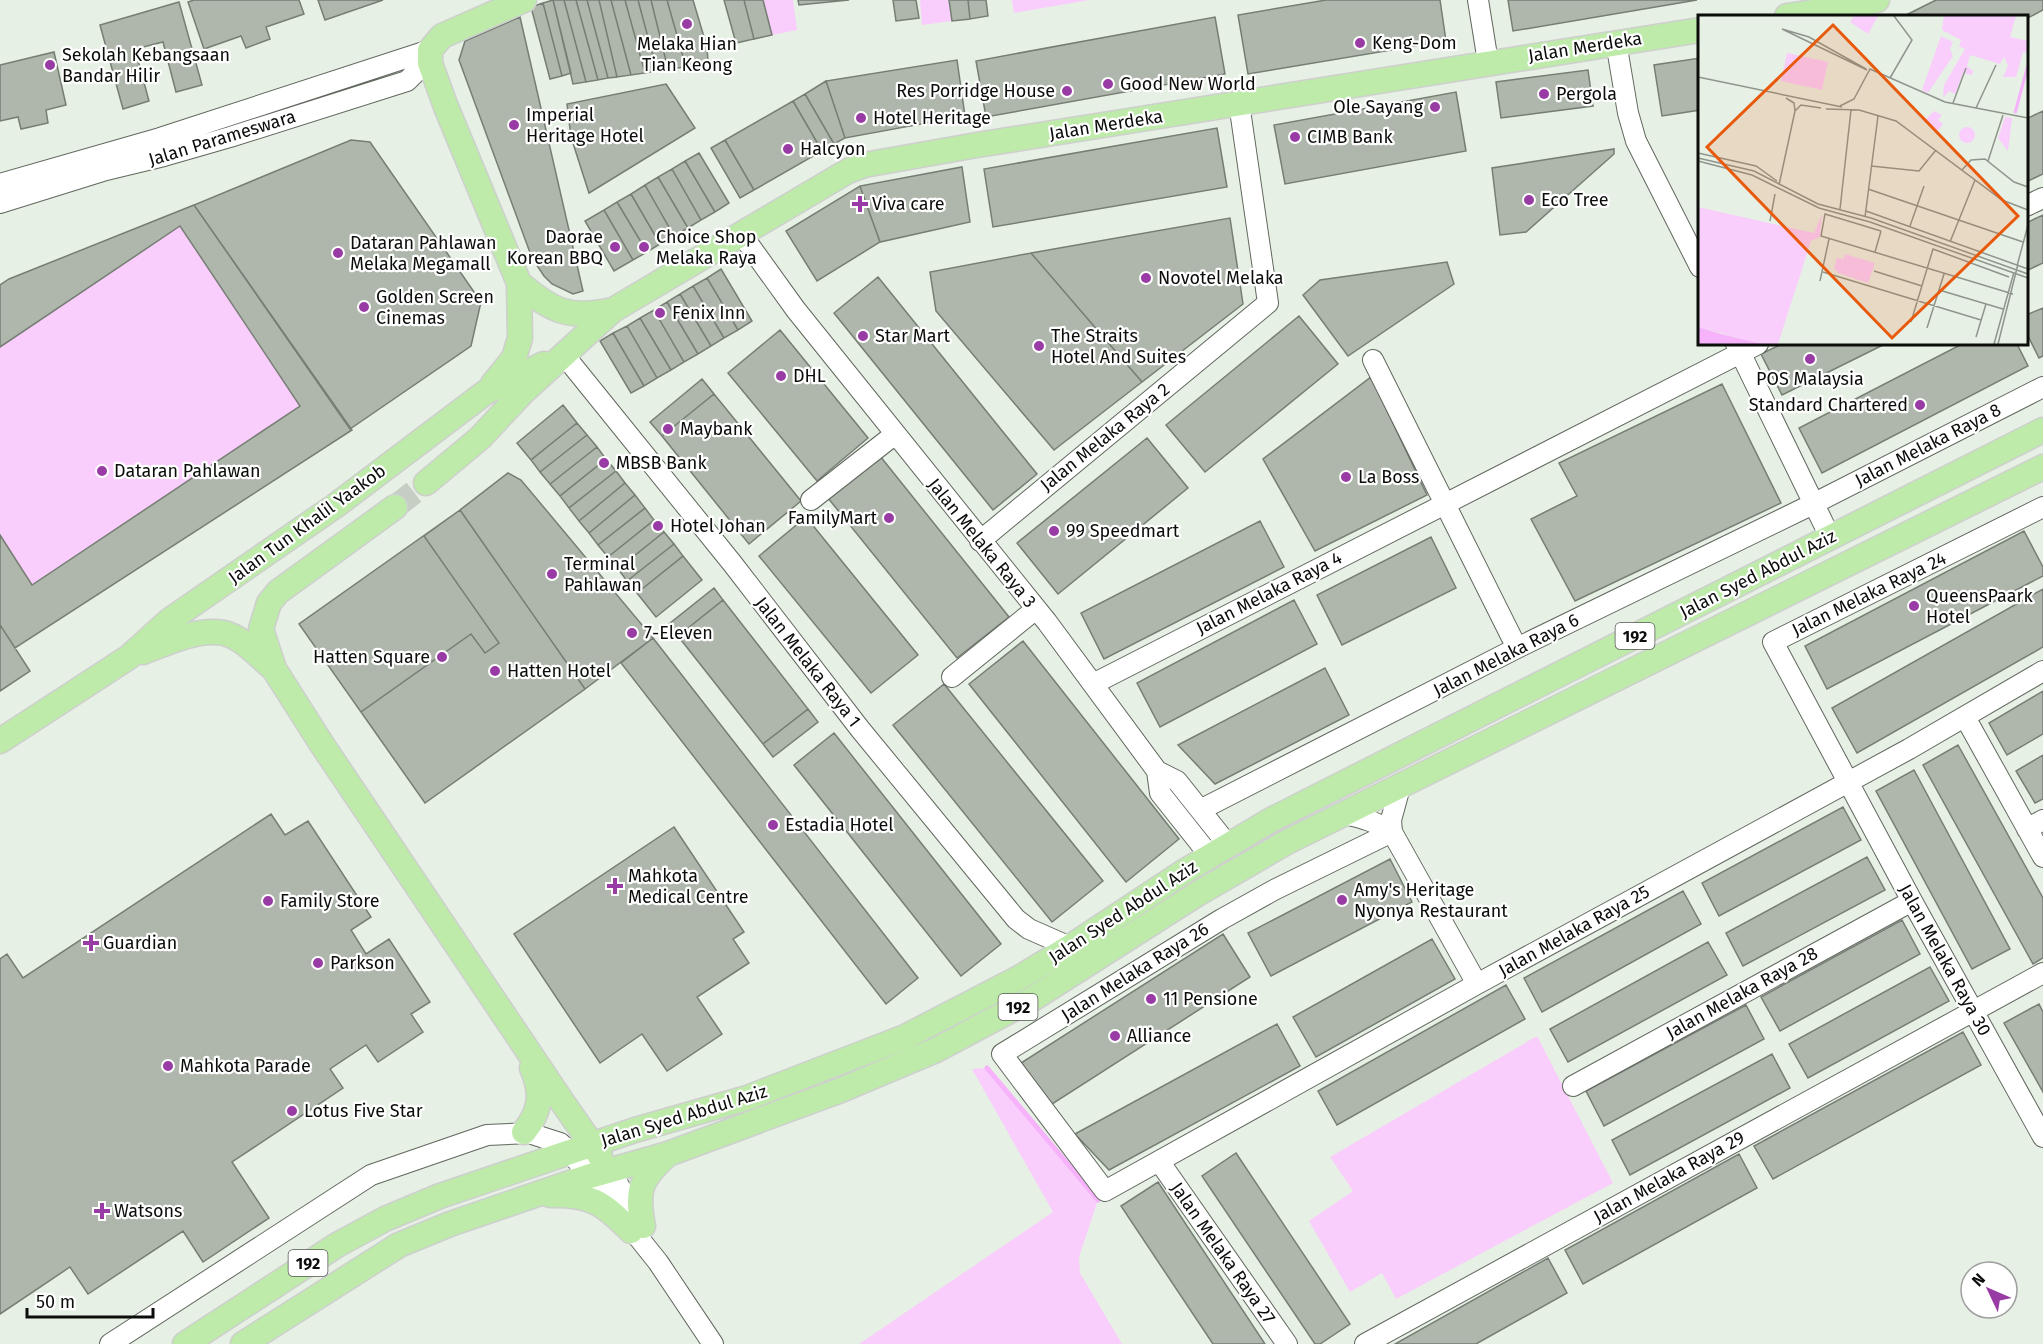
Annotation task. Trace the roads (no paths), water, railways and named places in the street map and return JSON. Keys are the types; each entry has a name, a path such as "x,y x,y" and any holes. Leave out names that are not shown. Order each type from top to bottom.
{"main road":[{"name":"Jalan Parameswara","path":"430,50 442,36 524,0"},
{"path":"1793,15 1877,0"},
{"name":"Jalan Merdeka","path":"564,355 613,310 848,171 864,165 1488,62 1698,30"},
{"path":"430,50 430,63 438,85 519,283 521,320 514,357 486,392"},
{"path":"519,283 555,310 586,315 613,310"},
{"path":"486,392 564,355"},
{"path":"421,441 435,438 443,441 450,449 450,458 435,476 487,432 522,393 564,355"},
{"name":"Jalan Tun Khalil Yaakob","path":"0,741 129,657 170,621 326,513 486,392"},
{"name":"Jalan Syed Abdul Aziz","path":"185,1344 320,1256 385,1220 440,1196 635,1130 747,1098 905,1037 1018,978 1219,851 1299,805 2043,430"},
{"name":"Jalan Syed Abdul Aziz","path":"243,1344 399,1245 450,1224 600,1173 668,1155 898,1067 977,1029 1042,993 1231,873 2043,467"},
{"name":"Jalan Tun Khalil Yaakob","path":"274,669 261,629 269,603 295,578 394,507"},
{"name":"Jalan Tun Khalil Yaakob","path":"129,657 184,637 225,633 239,640 274,669"},
{"path":"274,669 521,1041 593,1144 600,1173"},
{"path":"521,1041 536,1077 540,1097 535,1119 524,1132"},
{"path":"563,1103 580,1116 599,1126 635,1130"},
{"path":"637,1229 642,1185 652,1168 668,1155"},
{"path":"532,1196 570,1194 590,1199 605,1206 637,1229"}],"street":[{"path":"1478,0 1488,62"},
{"path":"1616,42 1628,113 1636,141 1698,263"},
{"name":"Jalan Parameswara","path":"0,184 160,138 430,50"},
{"name":"Jalan Parameswara","path":"0,202 106,170 230,137 407,81 416,72 430,50"},
{"name":"Jalan Melaka Raya 2","path":"980,541 1268,303 1239,103"},
{"path":"2028,205 2043,198"},
{"name":"Jalan Melaka Raya 3","path":"742,235 796,310 894,435 1036,609 1157,771 1177,781 1200,810 1219,851"},
{"path":"1745,346 1830,537"},
{"name":"Jalan Melaka Raya 4","path":"1093,684 1745,346"},
{"name":"Jalan Melaka Raya 1","path":"564,355 732,563 860,729 1016,920 1029,929 1070,947"},
{"path":"1373,360 1517,648"},
{"name":"Jalan Melaka Raya 8","path":"1814,504 2043,387"},
{"path":"810,500 894,435"},
{"name":"Jalan Melaka Raya 6","path":"1200,810 1517,648 1814,504"},
{"name":"Jalan Melaka Raya 24","path":"1848,782 1773,642 2043,507"},
{"path":"952,676 1036,609"},
{"name":"Jalan Melaka Raya 25","path":"1105,1191 1477,984 1848,782 2043,671"},
{"path":"1965,717 2035,824 2043,857"},
{"path":"1157,771 1160,793 1219,851"},
{"name":"Jalan Melaka Raya 30","path":"1848,782 2043,1137"},
{"path":"1392,832 1392,812 1400,787"},
{"path":"1345,814 1366,819 1392,832 1477,984"},
{"name":"Jalan Melaka Raya 26","path":"1105,1191 1002,1054 1222,919 1392,832"},
{"name":"Jalan Melaka Raya 28","path":"1573,1086 1912,901"},
{"name":"Jalan Melaka Raya 29","path":"1365,1344 2043,973"},
{"path":"110,1344 371,1175 487,1135 524,1132 560,1143 600,1173 712,1344"},
{"name":"Jalan Melaka Raya 27","path":"1159,1161 1287,1344"}],"waterway":[{"path":"987,1068 1098,1200"}],"tunnel":[{"path":"395,507 426,483"}],"place":[{"name":"Melaka Hian Tian Keong","path":"687,24"},
{"name":"Keng-Dom","path":"1360,43"},
{"name":"Sekolah Kebangsaan Bandar Hilir","path":"50,65"},
{"name":"Good New World","path":"1108,84"},
{"name":"Res Porridge House","path":"1067,91"},
{"name":"Pergola","path":"1544,94"},
{"name":"Ole Sayang","path":"1435,107"},
{"name":"Hotel Heritage","path":"861,118"},
{"name":"Imperial Heritage Hotel","path":"514,125"},
{"name":"CIMB Bank","path":"1295,137"},
{"name":"Halcyon","path":"788,149"},
{"name":"Eco Tree","path":"1529,200"},
{"name":"Viva care","path":"860,204"},
{"name":"Daorae Korean BBQ","path":"615,247"},
{"name":"Choice Shop Melaka Raya","path":"644,247"},
{"name":"Dataran Pahlawan Melaka Megamall","path":"338,253"},
{"name":"Novotel Melaka","path":"1146,278"},
{"name":"Golden Screen Cinemas","path":"364,307"},
{"name":"Fenix Inn","path":"660,313"},
{"name":"Star Mart","path":"863,336"},
{"name":"The Straits Hotel And Suites","path":"1039,346"},
{"name":"POS Malaysia","path":"1810,359"},
{"name":"DHL","path":"781,376"},
{"name":"Standard Chartered","path":"1920,405"},
{"name":"Maybank","path":"668,429"},
{"name":"MBSB Bank","path":"604,463"},
{"name":"Dataran Pahlawan","path":"102,471"},
{"name":"La Boss","path":"1346,477"},
{"name":"FamilyMart","path":"889,518"},
{"name":"Hotel Johan","path":"658,526"},
{"name":"99 Speedmart","path":"1054,531"},
{"name":"Terminal Pahlawan","path":"552,574"},
{"name":"QueensPaark Hotel","path":"1914,606"},
{"name":"7-Eleven","path":"632,633"},
{"name":"Hatten Square","path":"442,657"},
{"name":"Hatten Hotel","path":"495,671"},
{"name":"Estadia Hotel","path":"773,825"},
{"name":"Mahkota Medical Centre","path":"615,886"},
{"name":"Amy's Heritage Nyonya Restaurant","path":"1342,900"},
{"name":"Family Store","path":"268,901"},
{"name":"Guardian","path":"91,943"},
{"name":"Parkson","path":"318,963"},
{"name":"11 Pensione","path":"1151,999"},
{"name":"Alliance","path":"1115,1036"},
{"name":"Mahkota Parade","path":"168,1066"},
{"name":"Lotus Five Star","path":"292,1111"},
{"name":"Watsons","path":"102,1211"}]}
